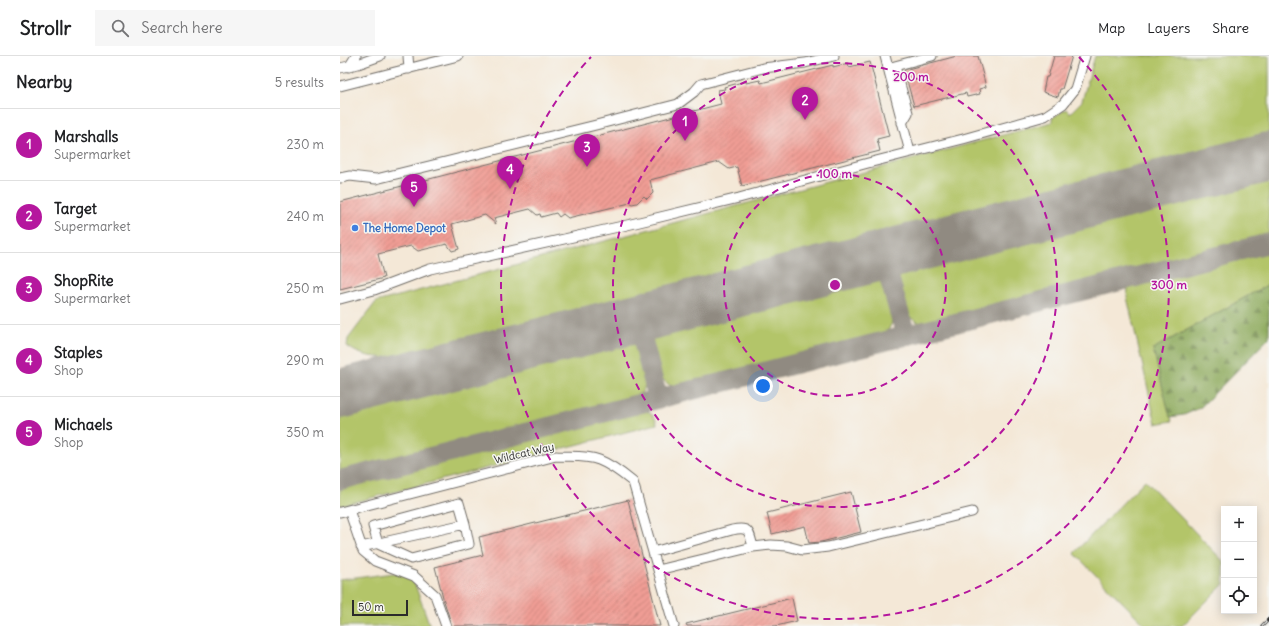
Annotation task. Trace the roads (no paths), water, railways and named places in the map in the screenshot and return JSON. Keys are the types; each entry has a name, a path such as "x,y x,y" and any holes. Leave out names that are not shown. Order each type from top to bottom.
{"lane":[{"path":"344,67 356,56"},
{"path":"344,67 380,56"},
{"path":"408,56 409,68"},
{"path":"340,86 458,56"},
{"path":"340,178 350,176 376,179 486,153 678,104 694,92 701,84 763,68 805,64 834,56"},
{"path":"885,56 892,67 902,91 908,113 902,123"},
{"path":"892,67 905,59 932,56"},
{"path":"340,299 374,290 430,269 627,225 739,198 1045,116 1063,104 1075,89 1085,56"},
{"path":"892,67 902,123 910,152"},
{"name":"Wildcat Way","path":"340,512 556,456 583,457 599,460 634,482 674,626"},
{"path":"459,503 469,544 411,559 378,544 373,526 459,503"},
{"path":"349,510 363,551 375,561 414,576 434,595 446,626"},
{"path":"658,570 753,547 771,545 787,546 802,550 828,547 972,512"},
{"path":"361,547 465,524"},
{"path":"653,552 743,528 749,532 753,547"}],"railway":[{"path":"1262,626 1269,619"}],"place":[{"name":"Target","path":"805,120"},
{"name":"Marshalls","path":"685,141"},
{"name":"ShopRite","path":"587,167"},
{"name":"Staples","path":"510,189"},
{"name":"Michaels","path":"414,207"},
{"name":"The Home Depot","path":"355,228"}]}
